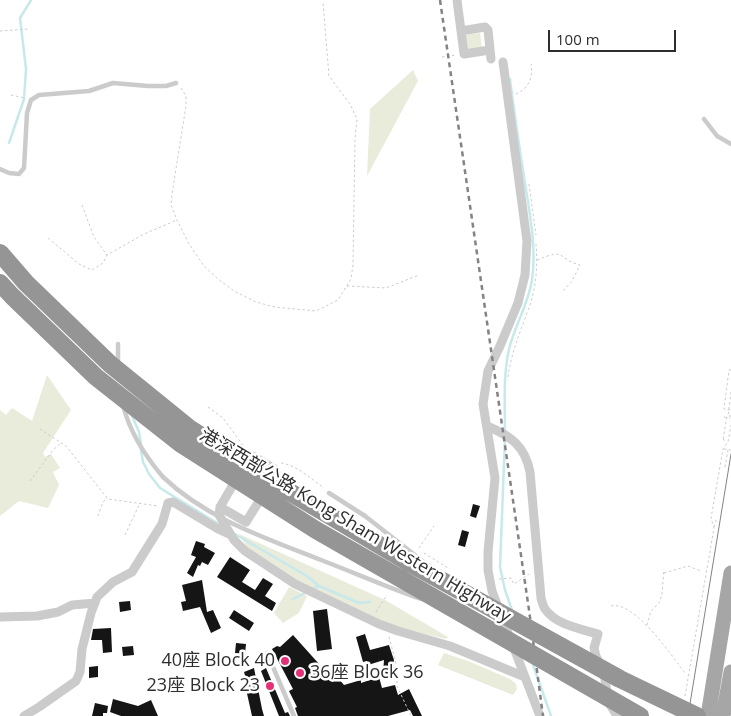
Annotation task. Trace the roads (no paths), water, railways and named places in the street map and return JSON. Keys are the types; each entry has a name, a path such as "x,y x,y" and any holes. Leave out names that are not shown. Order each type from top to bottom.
{"highway":[{"name":"港深西部公路 Kong Sham Western Highway","path":"0,253 26,283 110,364 190,428 286,490 408,562 620,679 697,716"},
{"name":"港深西部公路 Kong Sham Western Highway","path":"0,283 96,377 181,444 270,502 457,612 640,716"}],"main road":[{"path":"708,716 731,573"},
{"path":"723,716 731,672"}],"street":[{"path":"457,0 461,31 464,54 491,54 488,30 485,27 461,31"},
{"path":"503,62 528,241 525,275 518,303 488,371 483,404 495,478 488,570 492,591 540,716"},
{"path":"487,426 500,431 514,440 528,459 541,598 545,609 555,618 598,634 594,648 604,674 608,702 615,713"},
{"path":"220,507 244,522 249,520 276,472 275,469 253,456 220,507 219,515 245,551 317,596 379,624 450,646 525,677"},
{"path":"24,716 39,708 76,681 80,672 82,649 97,597 103,590 132,572 162,524 168,503 173,502 218,529 232,535"},
{"path":"0,617 37,616 58,612 80,604 95,603"}],"lane":[{"path":"0,169 9,173 19,174 24,168 27,113 31,100 39,95 89,90 113,83 166,86 176,83"},
{"path":"704,119 716,136 731,144"},
{"path":"118,344 118,380"},
{"path":"119,386 124,411 131,430 149,459 163,477 197,505 245,530 385,587 457,612"},
{"path":"329,493 366,516 429,565"},
{"path":"436,571 466,594"},
{"path":"267,653 294,716"}],"waterway":[{"path":"9,143 24,99 26,69 20,18 31,0"},
{"path":"505,432 507,359 530,289 534,254 510,79"},
{"path":"132,416 139,432 141,444"},
{"path":"505,438 500,567 513,613"},
{"path":"141,450 143,462 149,474 160,488 222,526"},
{"path":"233,533 307,576 319,586"},
{"path":"312,589 319,586 359,603 370,602"},
{"path":"293,599 307,592"},
{"path":"532,662 551,716"}],"tram line":[{"path":"688,716 731,454"}],"railway":[{"path":"440,0 543,716"}],"place":[{"name":"40座 Block 40","path":"285,661"},
{"name":"36座 Block 36","path":"300,673"},
{"name":"23座 Block 23","path":"270,686"}]}
